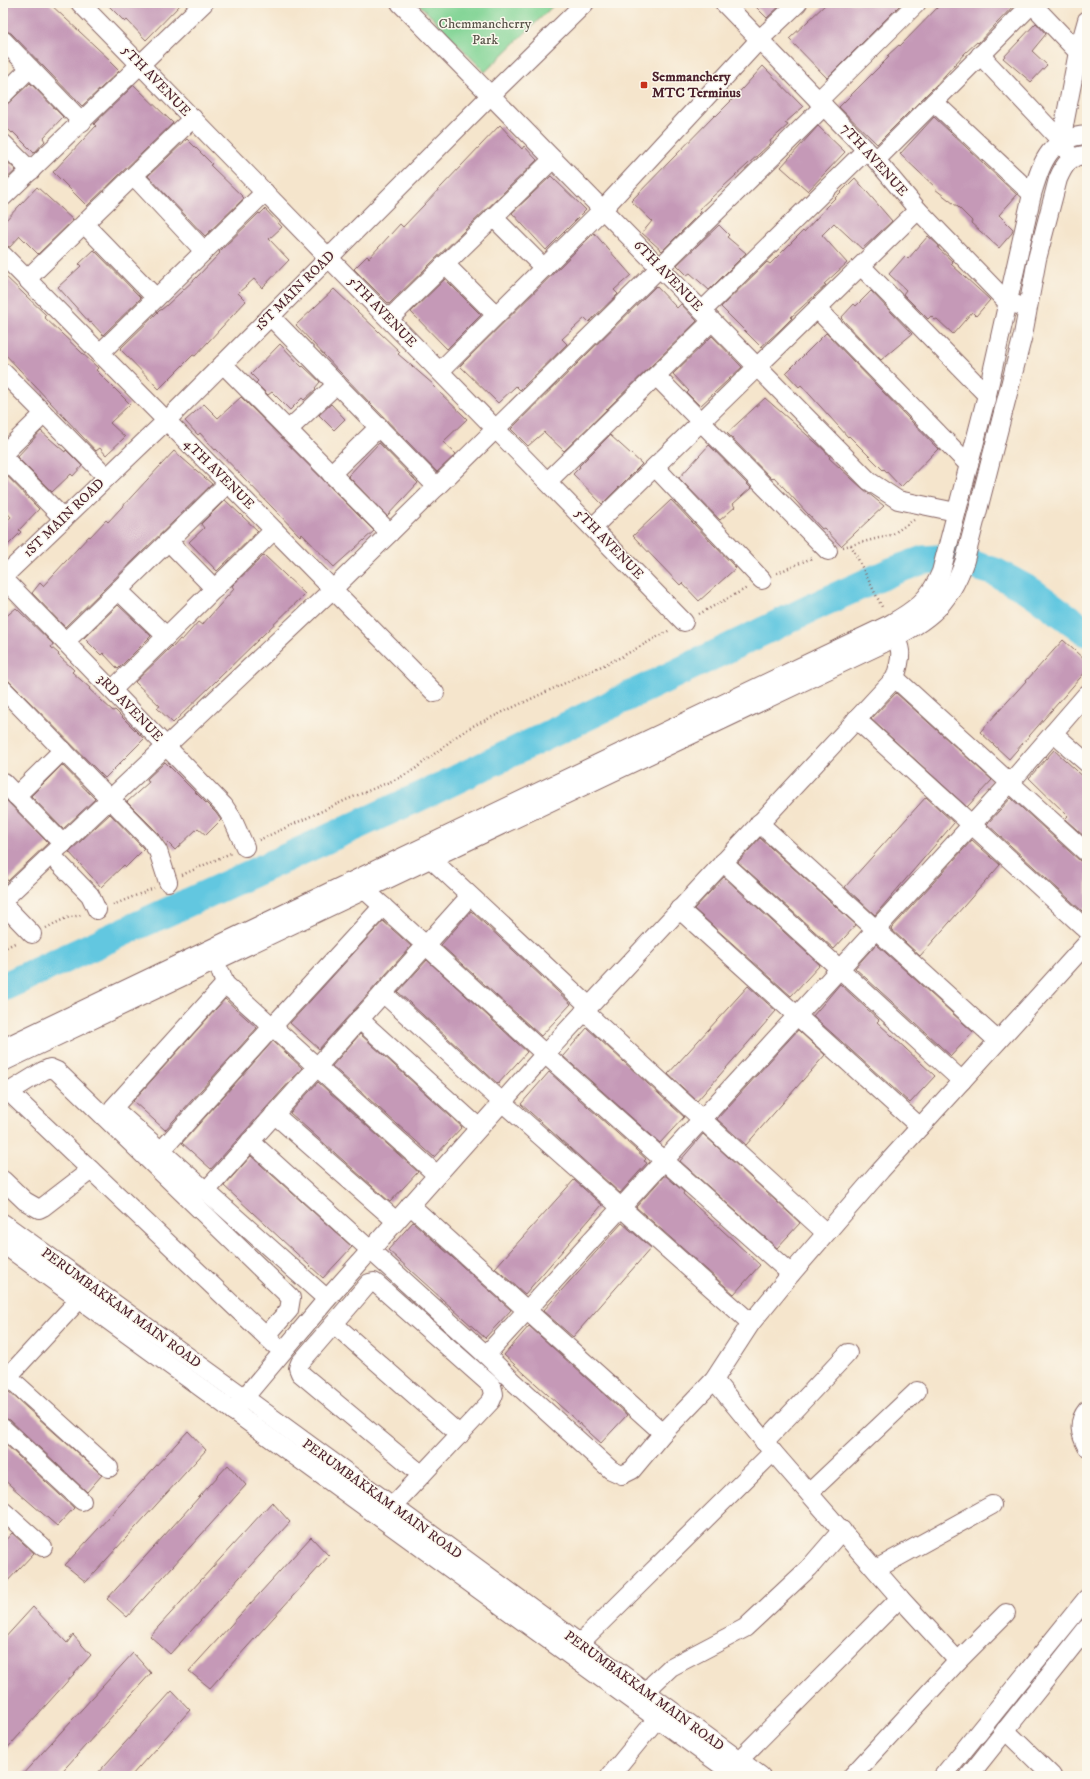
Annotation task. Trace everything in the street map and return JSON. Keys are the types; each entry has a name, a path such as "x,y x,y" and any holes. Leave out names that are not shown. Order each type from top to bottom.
{"street":[{"path":"3,197 204,3"},
{"name":"6TH AVENUE","path":"400,3 869,481 898,500 956,512"},
{"name":"1ST MAIN ROAD","path":"3,577 166,421 491,95 585,3"},
{"name":"7TH AVENUE","path":"724,3 871,155 918,210 1008,303 1029,309"},
{"path":"440,371 603,210 760,39 798,3"},
{"path":"3,900 167,747 497,429 661,268 917,3"},
{"path":"548,481 656,376 707,316 871,155 934,102 1031,3 1078,52"},
{"name":"5TH AVENUE","path":"87,5 141,65 684,622"},
{"path":"1061,141 1078,52 1087,20"},
{"path":"3,40 82,122"},
{"path":"3,1048 890,625 928,618 944,603 953,590 961,573 973,533 1029,309 1037,258 1058,179 1063,167 1079,156 1061,141 980,55"},
{"path":"3,95 30,68"},
{"path":"934,102 1032,194"},
{"path":"27,279 193,118"},
{"path":"3,1062 431,859 890,625 911,612 926,600 935,587 941,572 987,395 1032,194 1042,165 1047,155 1061,141 1077,136 1087,135"},
{"path":"3,143 31,171"},
{"path":"389,319 553,159"},
{"path":"134,176 204,251"},
{"path":"100,353 265,192"},
{"path":"593,527 758,368 918,210"},
{"path":"493,217 544,268"},
{"path":"84,224 156,298"},
{"name":"4TH AVENUE","path":"3,255 435,693"},
{"path":"445,264 496,315"},
{"path":"861,266 987,395"},
{"path":"817,309 969,465"},
{"path":"270,316 437,487"},
{"path":"223,364 390,533"},
{"path":"3,372 107,477"},
{"path":"656,376 828,551"},
{"path":"288,430 337,384"},
{"path":"44,414 3,456 64,518"},
{"path":"332,474 379,427"},
{"path":"655,468 762,580"},
{"path":"65,642 228,483"},
{"path":"112,690 274,530"},
{"path":"168,541 215,588"},
{"name":"3RD AVENUE","path":"3,577 224,806 232,818 245,846"},
{"path":"118,590 166,636"},
{"path":"239,1404 327,1299 545,1054 895,678 901,655 890,625"},
{"path":"895,678 1087,853"},
{"path":"486,1355 1010,783 1087,694"},
{"path":"6,697 63,750 150,840 158,851 168,882"},
{"path":"856,720 1087,930"},
{"path":"1053,733 1087,763"},
{"path":"16,796 63,750"},
{"path":"3,782 16,796 57,849 90,895 97,910"},
{"path":"759,824 998,1041"},
{"path":"431,859 702,1120 826,1233"},
{"path":"723,862 962,1081"},
{"path":"366,890 664,1162 791,1274"},
{"path":"206,1191 470,896"},
{"path":"3,904 32,934"},
{"path":"161,1151 383,906"},
{"path":"679,909 920,1127"},
{"path":"250,1141 611,1470 622,1475 632,1470 663,1433 714,1380 751,1323 791,1274 920,1127 1087,943"},
{"path":"216,961 225,984 437,1175"},
{"path":"225,984 113,1108 327,1299"},
{"path":"383,993 502,1102 751,1323"},
{"path":"360,1019 479,1128"},
{"path":"266,1336 288,1310 291,1298 57,1070 50,1068 6,1091 283,1353"},
{"path":"274,1114 396,1221"},
{"path":"3,1180 25,1201 39,1208 43,1207 91,1170"},
{"path":"410,1205 663,1433"},
{"name":"PERUMBAKKAM MAIN ROAD","path":"3,1223 91,1287 239,1404 737,1768 761,1776"},
{"name":"PERUMBAKKAM MAIN ROAD","path":"3,1244 79,1300 392,1506 646,1694 662,1713"},
{"path":"392,1506 422,1475 460,1435 491,1401 494,1394 492,1386 384,1290 374,1282 370,1283 300,1363 298,1368 300,1373 422,1475"},
{"path":"91,1287 5,1377 109,1468"},
{"path":"334,1324 460,1435"},
{"path":"579,1644 769,1447 848,1353"},
{"path":"714,1380 769,1447 900,1598 958,1660"},
{"path":"809,1493 917,1391"},
{"path":"1087,1410 1080,1424 1081,1434 1087,1447"},
{"path":"3,1428 82,1501"},
{"path":"876,1570 992,1505"},
{"path":"7,1522 43,1547"},
{"path":"646,1694 654,1683 671,1667 745,1628 809,1568 842,1530"},
{"path":"737,1768 900,1598"},
{"path":"943,1776 1087,1598"},
{"path":"852,1776 958,1660 1006,1613"},
{"path":"969,1776 1087,1628"},
{"path":"610,1776 662,1713"},
{"path":"1006,1730 1052,1776"}],"path":[{"path":"3,949 66,918 113,905 168,882 346,800 399,778 415,769 457,736 473,726 621,657 762,580 828,551 891,535 931,508"},
{"path":"851,545 890,625"}],"green space":[{"name":"Chemmancherry Park","path":"418,3 556,3 485,72"}],"building":[{"path":"3,3 49,3 111,61 110,62 119,71 82,106 11,33 3,30"},
{"path":"106,3 182,3 146,40 127,20 125,22"},
{"path":"752,3 783,3 767,18"},
{"path":"827,3 902,3 827,78 789,39"},
{"path":"942,3 1016,3 978,43 977,42 965,53 937,84 877,144 839,107 889,57 887,56 899,45 900,46"},
{"path":"1036,23 1046,34 1032,51 1047,65 1031,82 1003,58"},
{"path":"763,66 803,107 785,123 788,125 770,141 771,143 699,209 701,212 662,251 642,233 652,221 631,201 715,115 716,116 732,100"},
{"path":"30,83 63,117 43,138 45,141 34,153 3,124 3,108"},
{"path":"134,85 173,123 87,206 53,172 96,126 94,124"},
{"path":"934,117 1017,195 999,215 1013,229 1012,233 999,248 971,223 972,221 958,207 935,189 936,188 900,154"},
{"path":"500,125 522,149 524,146 537,160 389,304 354,269 367,256 369,258 400,224 403,227"},
{"path":"818,126 845,152 808,191 781,167"},
{"path":"187,139 212,164 210,165 244,198 205,236 148,176"},
{"path":"3,158 16,170 3,182"},
{"path":"551,176 586,210 546,250 512,213"},
{"path":"855,178 892,221 862,249 834,223 822,235 847,263 761,347 721,307 767,262 770,264 803,231 804,232 825,208"},
{"path":"37,187 73,220 38,254 20,236 10,247 3,245 3,223"},
{"path":"265,209 282,227 269,239 289,260 262,288 254,279 238,293 246,301 195,356 193,355 159,389 120,349 196,278 220,253 219,252"},
{"path":"719,225 729,235 727,237 746,253 709,290 690,273 687,275 677,265"},
{"path":"594,233 631,275 614,290 618,294 589,322 585,318 562,339 567,344 520,390 516,386 498,403 460,366"},
{"path":"928,236 953,262 951,264 990,300 976,316 972,312 953,334 937,319 935,320 931,316 928,319 903,294 906,290 889,274 905,256 908,259"},
{"path":"94,250 141,298 103,335 91,322 90,323 58,287 81,266 79,264"},
{"path":"3,274 46,315 44,317 98,368 96,370 130,404 110,423 125,437 106,455 100,448 96,451 3,352"},
{"path":"445,279 481,315 447,349 411,312"},
{"path":"656,286 677,308 681,304 697,321 564,451 544,432 528,446 511,429"},
{"path":"334,289 400,352 398,354 434,385 433,386 467,419 443,442 456,454 437,472 296,325"},
{"path":"871,291 912,334 881,360 841,318 854,304 856,306"},
{"path":"826,333 938,449 901,487 884,469 883,470 849,436 848,437 801,385 799,387 786,373"},
{"path":"712,336 742,367 700,406 687,393 689,391 673,374"},
{"path":"280,344 302,367 303,366 320,382 315,388 316,389 304,400 302,398 290,410 272,392 268,395 256,383 258,381 251,374"},
{"path":"241,397 374,531 334,567 302,534 300,536 200,433 198,435 185,421 204,404 218,418"},
{"path":"765,398 823,449 830,457 829,458 862,488 884,506 841,546 824,528 822,529 774,477 772,479 727,433"},
{"path":"331,404 345,419 334,430 319,415"},
{"path":"41,431 65,452 66,450 82,466 73,476 71,474 52,492 17,457"},
{"path":"610,435 642,464 602,504 573,474"},
{"path":"379,443 418,483 387,516 348,476"},
{"path":"709,445 751,488 733,504 735,507 720,520 679,478"},
{"path":"174,451 212,484 65,627 32,593 40,583 43,586 89,536 90,537 106,520 108,522"},
{"path":"3,472 39,509 19,530 21,532 3,550 3,524 11,517 3,508"},
{"path":"225,500 258,531 217,571 189,542 204,528 201,524"},
{"path":"671,500 736,568 699,601 682,583 680,585 633,536"},
{"path":"264,555 305,594 173,723 157,708 160,706 135,682 172,646 173,647 180,639 182,640 198,622 202,625 234,589 232,586"},
{"path":"118,605 151,636 118,669 103,653 101,655 84,638"},
{"path":"16,608 53,644 51,647 74,670 72,672 113,711 115,710 144,739 105,778 3,675 3,619"},
{"path":"1063,640 1087,662 1087,670 1009,759 980,732"},
{"path":"896,693 992,780 967,807 871,719"},
{"path":"1054,750 1087,780 1087,839 1065,819 1068,816 1029,778"},
{"path":"165,762 216,813 221,820 206,835 198,828 175,850 127,802 149,782 147,779"},
{"path":"62,765 95,799 63,829 31,796"},
{"path":"3,797 48,843 8,881 3,875"},
{"path":"926,797 954,823 875,915 845,887"},
{"path":"1011,798 1080,861 1087,863 1087,906 1082,911 987,824"},
{"path":"110,814 144,849 126,867 124,865 101,887 69,852"},
{"path":"760,838 856,925 834,949 738,862"},
{"path":"972,840 1000,865 920,956 891,929"},
{"path":"724,877 820,965 791,996 694,909"},
{"path":"471,911 571,1004 541,1036 441,945"},
{"path":"383,921 411,946 319,1049 290,1023"},
{"path":"876,944 973,1032 951,1056 855,968"},
{"path":"427,960 527,1052 498,1084 398,992"},
{"path":"840,984 879,1020 877,1022 935,1076 910,1103 813,1016"},
{"path":"748,986 776,1011 697,1101 668,1074"},
{"path":"225,999 257,1028 165,1130 133,1101"},
{"path":"587,1028 684,1117 660,1143 563,1056"},
{"path":"798,1030 825,1055 746,1145 717,1119"},
{"path":"360,1034 462,1127 434,1157 332,1066"},
{"path":"273,1041 302,1068 211,1169 182,1143"},
{"path":"549,1072 646,1159 644,1161 647,1163 620,1193 521,1104"},
{"path":"318,1082 418,1172 390,1202 290,1113"},
{"path":"703,1134 800,1223 777,1248 680,1161"},
{"path":"251,1156 352,1247 323,1278 224,1186"},
{"path":"664,1176 666,1176 684,1192 683,1194 760,1265 734,1294 636,1207"},
{"path":"574,1180 602,1205 525,1294 495,1268"},
{"path":"413,1222 511,1310 485,1338 388,1250"},
{"path":"622,1223 651,1248 573,1337 543,1311"},
{"path":"529,1326 627,1415 601,1443 504,1355"},
{"path":"8,1391 102,1475 87,1492 10,1420 3,1418 3,1392"},
{"path":"188,1431 206,1450 86,1582 65,1565"},
{"path":"3,1442 74,1508 57,1526 3,1479"},
{"path":"228,1465 246,1485 127,1617 107,1599"},
{"path":"272,1502 290,1522 170,1654 150,1636"},
{"path":"12,1533 34,1553 3,1586 3,1543"},
{"path":"311,1537 329,1556 210,1688 189,1671"},
{"path":"33,1607 67,1643 73,1635 91,1655 3,1753 3,1640"},
{"path":"133,1653 151,1673 58,1776 21,1776"},
{"path":"172,1691 190,1710 131,1776 95,1776"}],"waterway":[{"path":"3,987 432,791 824,602 893,571 923,560 952,558 995,572 1032,592 1087,632"}],"place":[{"name":"Semmanchery MTC Terminus","path":"644,85"}]}
